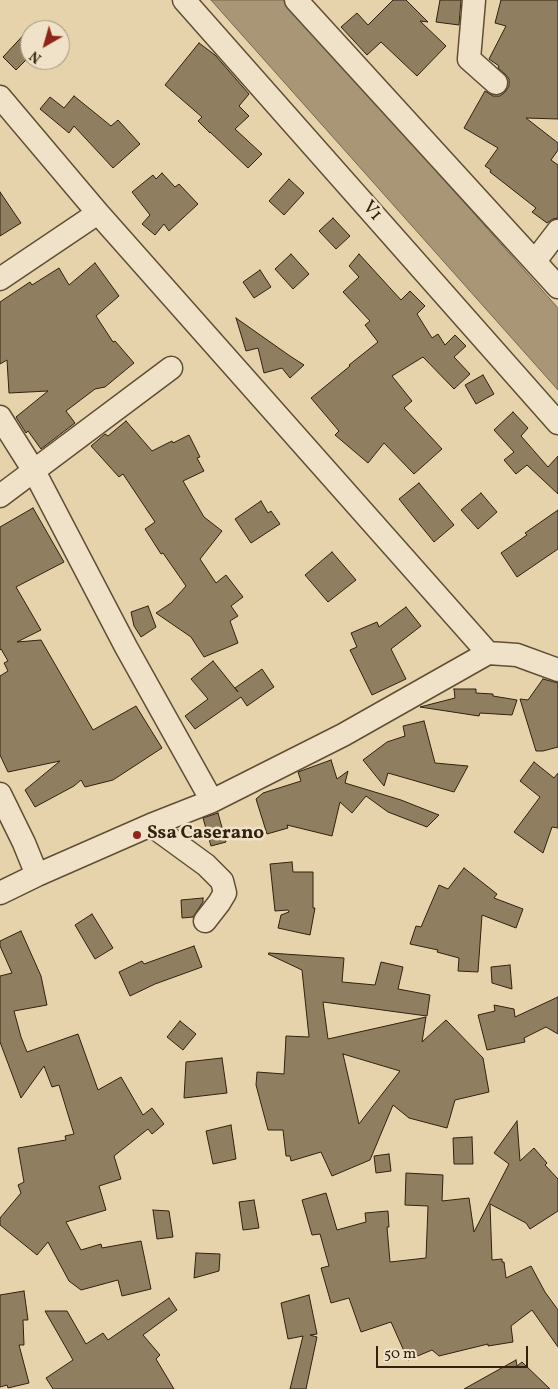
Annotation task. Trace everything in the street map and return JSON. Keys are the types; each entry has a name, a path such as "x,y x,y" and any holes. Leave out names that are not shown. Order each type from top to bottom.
{"street":[{"name":"V1","path":"184,0 558,423"},
{"path":"296,0 558,287"},
{"path":"474,0 469,59 496,83"},
{"path":"0,97 98,213 488,652"},
{"path":"0,279 98,213"},
{"path":"536,261 558,231"},
{"path":"0,496 171,368"},
{"path":"0,417 34,471 126,647 212,802"},
{"path":"0,893 36,875 151,825 212,802 343,735 488,652 517,655 558,670"},
{"path":"0,794 24,842 36,875"},
{"path":"151,825 206,865 222,881 225,893 205,921"}],"shaded area":[{"path":"211,0 284,0 558,308 558,390"}],"building":[{"path":"393,0 406,0 428,22 420,21 446,46 417,76 381,42 367,55 341,27 357,13 368,25"},
{"path":"440,0 461,0 459,25 436,22"},
{"path":"501,0 558,0 558,119 526,118 558,143 558,150 551,160 558,165 558,218 547,223 532,212 536,208 485,166 498,148 464,128 485,91 493,96 500,96 509,86 509,79 498,68 499,66 489,59 506,26 495,23"},
{"path":"20,39 20,66 16,70 3,57"},
{"path":"199,43 215,55 249,94 239,106 249,116 235,129 262,154 248,168 198,121 202,117 165,85"},
{"path":"74,96 111,126 118,120 140,144 113,168 74,126 69,133 40,109 50,97 64,108"},
{"path":"162,173 175,187 179,184 198,204 169,231 164,224 155,235 142,224 150,215 132,192 153,175 156,179"},
{"path":"289,179 304,193 284,215 269,201"},
{"path":"0,192 21,223 0,236"},
{"path":"333,218 350,236 336,249 319,231"},
{"path":"291,254 309,274 293,289 275,269"},
{"path":"359,254 401,300 410,291 425,306 417,314 432,338 438,334 445,345 455,335 466,346 454,357 470,374 454,389 423,357 392,376 412,401 404,408 442,449 414,474 384,443 368,463 335,435 339,431 311,398 378,342 365,325 370,321 343,292 359,277 349,266"},
{"path":"95,263 119,296 96,316 113,342 115,341 134,363 105,387 95,389 66,411 75,423 41,449 28,431 26,433 16,417 48,391 9,393 7,360 0,364 0,302 30,282 32,285 59,268 69,285"},
{"path":"260,270 271,287 254,298 243,282"},
{"path":"236,318 304,365 290,378 282,368 264,373 258,348 246,351"},
{"path":"483,375 494,394 476,404 465,385"},
{"path":"513,412 528,428 521,436 548,467 558,456 558,494 527,465 516,474 504,460 514,452 494,430"},
{"path":"126,421 152,451 189,435 200,457 197,458 204,471 183,481 204,517 222,531 200,559 216,583 226,575 243,597 231,606 238,616 230,621 238,643 204,657 191,637 156,613 171,603 186,586 163,553 161,554 145,529 155,522 123,474 119,477 91,446 105,434 108,436"},
{"path":"419,483 454,525 434,542 399,499"},
{"path":"481,493 497,512 478,529 461,510"},
{"path":"261,501 268,513 271,511 280,524 251,543 235,519"},
{"path":"33,508 64,562 16,587 41,630 17,642 41,640 93,730 136,706 162,748 113,780 85,787 81,780 74,786 35,807 25,790 60,761 8,772 0,755 0,676 8,671 4,663 8,661 0,650 0,527"},
{"path":"558,510 558,549 517,577 501,553 527,535 525,533"},
{"path":"332,552 356,580 328,602 305,575"},
{"path":"148,606 156,627 141,637 134,626 131,612"},
{"path":"406,607 421,626 391,649 406,679 372,695 350,650 357,647 351,633 377,622 379,627"},
{"path":"213,661 238,692 235,688 262,669 274,687 247,706 241,697 195,729 185,716 208,699 191,679"},
{"path":"543,679 558,683 558,747 536,751 520,699 528,700"},
{"path":"454,689 476,689 476,693 493,694 493,696 517,700 512,715 480,713 479,716 420,707 455,698"},
{"path":"424,721 435,763 468,766 454,792 388,773 384,786 363,760 387,742 405,736 403,726"},
{"path":"331,760 337,779 348,771 345,783 401,800 439,815 427,827 388,812 366,796 352,813 340,802 332,836 287,825 288,828 267,834 256,799 263,793 301,781 298,772"},
{"path":"534,762 554,778 558,773 558,828 552,827 543,853 514,832 540,797 520,781"},
{"path":"218,813 226,842 211,846 203,818"},
{"path":"292,862 293,872 313,872 313,908 315,908 310,935 278,928 281,915 289,912 288,910 275,911 270,864"},
{"path":"464,868 497,894 494,898 523,909 516,928 482,915 478,972 458,971 459,958 437,952 438,950 410,944 416,926 421,927 439,885 448,889"},
{"path":"203,898 203,902 193,917 182,918 181,900"},
{"path":"92,914 113,948 95,959 75,925"},
{"path":"21,931 41,976 47,1005 14,1011 27,1052 78,1034 98,1090 121,1077 143,1115 152,1108 164,1124 152,1134 148,1129 114,1156 121,1179 99,1186 106,1210 66,1222 81,1250 101,1244 102,1248 141,1241 151,1289 122,1296 118,1280 81,1290 69,1281 48,1242 37,1255 0,1225 0,1218 21,1193 18,1185 24,1182 18,1148 66,1140 65,1136 74,1134 59,1085 52,1087 44,1066 21,1098 0,1042 0,976 12,973 0,946 0,941"},
{"path":"194,946 202,967 155,984 130,996 119,972 142,961 144,964"},
{"path":"268,954 344,958 342,982 375,985 381,962 403,967 398,989 430,995 427,1016 323,1002 328,1039 426,1017 422,1042 446,1020 483,1058 489,1092 455,1100 447,1128 409,1118 393,1105 370,1160 332,1176 321,1152 291,1161 290,1156 286,1156 283,1130 268,1130 256,1085 257,1072 284,1074 286,1036 309,1037 302,970","holes":["343,1054 400,1071 359,1124"]},
{"path":"510,965 512,989 492,983 491,967"},
{"path":"558,997 558,1034 546,1027 524,1038 525,1042 487,1050 478,1015 495,1011 494,1005 514,1009 515,1017"},
{"path":"180,1021 196,1034 183,1050 167,1037"},
{"path":"222,1058 227,1093 184,1098 186,1062"},
{"path":"517,1121 520,1161 534,1148 547,1163 545,1165 558,1179 558,1211 530,1229 526,1223 490,1204 492,1260 502,1259 506,1278 531,1266 545,1292 558,1310 558,1347 532,1310 511,1326 513,1342 488,1346 488,1344 439,1356 432,1350 408,1360 391,1322 361,1332 349,1298 331,1303 321,1268 329,1266 320,1234 312,1235 302,1200 326,1193 337,1230 366,1222 365,1213 388,1211 389,1227 387,1227 390,1262 426,1258 428,1206 405,1205 406,1173 443,1175 442,1201 469,1198 474,1232 509,1164 494,1153"},
{"path":"231,1125 236,1159 213,1164 206,1131"},
{"path":"472,1137 473,1164 454,1164 453,1138"},
{"path":"389,1154 391,1171 376,1173 374,1156"},
{"path":"254,1200 259,1228 243,1230 239,1202"},
{"path":"153,1210 169,1211 173,1237 157,1239"},
{"path":"196,1253 220,1254 219,1271 194,1278"},
{"path":"24,1291 28,1320 23,1320 24,1345 19,1345 29,1383 8,1388 7,1385 0,1387 0,1295"},
{"path":"309,1295 317,1334 310,1335 317,1337 306,1389 290,1389 303,1336 288,1339 281,1303"},
{"path":"169,1298 177,1310 143,1335 160,1355 156,1359 174,1389 53,1389 46,1378 73,1360 45,1311 67,1311 86,1344 103,1333 108,1340"},
{"path":"516,1360 517,1366 522,1362 550,1389 464,1389"}],"place":[{"name":"Ssa Caserano","path":"137,835"}]}
